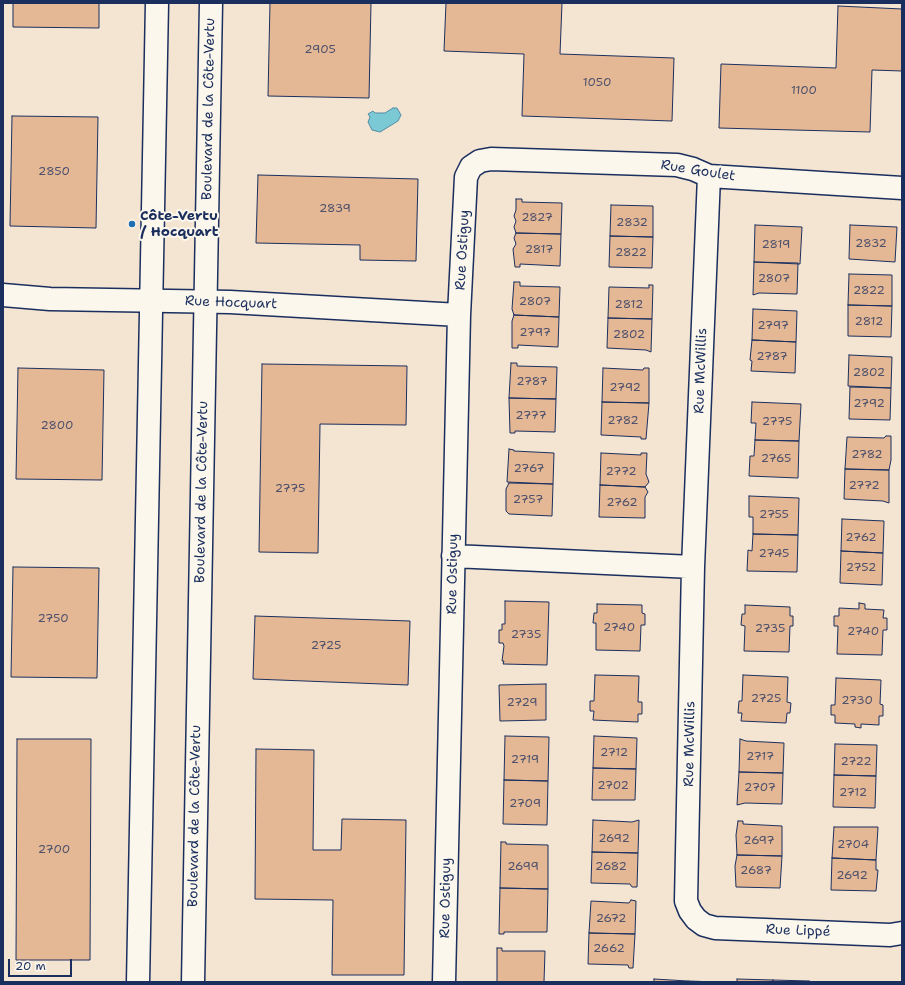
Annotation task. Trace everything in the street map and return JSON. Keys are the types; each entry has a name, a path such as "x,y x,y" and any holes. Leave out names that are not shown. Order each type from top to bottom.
{"street":[{"path":"138,982 157,3"},
{"name":"Boulevard de la Côte-Vertu","path":"193,982 198,645 205,354 204,302 211,3"},
{"name":"Rue Goulet","path":"471,167 480,161 491,159 677,165 693,169 709,176 902,188"},
{"name":"Rue Ostiguy","path":"444,982 460,315 466,177 471,167"},
{"name":"Rue McWillis","path":"696,919 690,911 686,901 694,566 709,176"},
{"name":"Rue Hocquart","path":"3,295 50,299 204,302 460,315"},
{"path":"454,556 694,566"},
{"name":"Rue Lippé","path":"696,919 704,925 715,928 890,935 902,933"}],"water":[{"path":"393,108 397,108 401,115 398,121 380,132 372,130 368,122 370,117 368,114 373,111 375,113 385,113"}],"building":[{"path":"13,3 99,3 99,28 13,27"},
{"path":"270,3 371,3 369,98 268,96"},
{"path":"446,3 562,3 560,54 674,58 672,121 522,116 524,54 444,51"},
{"path":"838,6 902,9 902,71 872,70 870,132 719,128 721,64 836,68"},
{"path":"12,116 98,117 96,228 10,226"},
{"path":"258,175 418,179 416,261 360,260 360,245 256,243"},
{"path":"516,199 522,199 522,202 562,203 561,234 516,233 514,227 516,221 514,216 516,210"},
{"path":"611,205 653,206 653,237 610,236"},
{"path":"755,225 802,227 800,264 754,262"},
{"path":"850,225 897,227 895,262 849,259"},
{"path":"516,233 561,234 560,266 520,264 520,267 515,267 513,249 516,244 514,238"},
{"path":"610,236 653,237 652,268 609,267"},
{"path":"754,262 798,263 797,294 759,293 753,295"},
{"path":"849,274 892,275 892,306 848,305"},
{"path":"514,282 520,282 520,286 560,287 559,317 514,315 512,309"},
{"path":"649,285 653,285 652,319 608,318 609,287 649,288"},
{"path":"848,305 892,306 891,337 848,336"},
{"path":"753,309 797,311 796,342 752,340"},
{"path":"514,315 559,317 558,347 518,345 518,348 512,348 512,321"},
{"path":"608,318 652,319 651,352 646,350 607,348"},
{"path":"752,340 796,342 795,373 751,371 752,361 750,360"},
{"path":"849,355 892,357 891,388 848,386"},
{"path":"511,363 517,363 517,366 557,367 556,399 509,398"},
{"path":"262,364 407,366 406,425 320,424 318,553 259,552"},
{"path":"18,368 104,370 102,480 16,479"},
{"path":"603,368 643,370 644,368 649,368 649,403 602,402"},
{"path":"850,387 891,388 890,420 849,419"},
{"path":"509,398 556,399 555,432 515,431 515,433 510,433"},
{"path":"602,402 649,403 646,439 641,439 641,437 601,435"},
{"path":"752,402 801,404 799,441 755,440 756,423 751,423"},
{"path":"886,436 891,436 891,460 889,470 845,469 847,437 884,438"},
{"path":"755,440 799,441 798,478 749,476 750,456 754,456"},
{"path":"509,449 514,451 554,453 553,484 507,482"},
{"path":"601,453 641,455 641,453 647,453 646,474 649,482 645,487 600,485"},
{"path":"845,469 889,470 889,503 883,501 844,499"},
{"path":"509,483 553,484 552,516 509,514 506,511 506,489"},
{"path":"600,485 645,487 648,492 645,497 645,518 599,517"},
{"path":"749,496 799,498 798,535 753,534 753,517 749,517"},
{"path":"842,519 884,521 883,553 841,551"},
{"path":"753,534 798,535 797,572 747,571 748,550 752,551"},
{"path":"841,551 883,553 882,585 840,583"},
{"path":"13,567 99,568 97,678 11,677"},
{"path":"505,601 549,602 547,665 503,664 504,646 503,643 499,643 499,630 502,630 502,624 505,624"},
{"path":"859,603 865,604 865,609 884,610 883,618 887,618 887,630 883,630 882,655 837,654 838,626 834,626 834,616 839,616 839,608 859,609"},
{"path":"597,604 642,605 642,613 645,614 645,625 641,625 640,651 596,650 596,623 593,623 594,613 597,613"},
{"path":"745,605 790,607 790,616 793,616 793,626 790,626 789,652 744,651 745,626 741,625 742,614 745,614"},
{"path":"255,616 410,621 408,685 253,679"},
{"path":"595,675 639,676 638,702 642,702 642,714 638,714 638,722 593,720 594,711 590,711 590,701 594,701"},
{"path":"743,675 788,677 787,702 791,703 790,713 787,713 786,723 741,721 742,713 738,713 739,701 742,701"},
{"path":"836,678 881,680 880,704 883,705 883,716 879,716 879,725 861,724 861,728 855,727 855,724 835,723 835,715 831,715 831,705 835,705"},
{"path":"546,684 546,720 500,721 499,685"},
{"path":"505,736 549,737 548,781 504,780"},
{"path":"594,736 637,738 636,769 593,768"},
{"path":"17,739 91,739 90,960 16,960"},
{"path":"740,739 746,741 784,743 783,773 739,772"},
{"path":"835,744 877,745 876,776 834,775"},
{"path":"256,749 314,750 313,850 341,850 342,819 406,820 404,975 332,975 333,900 255,899"},
{"path":"593,768 636,769 635,800 592,800"},
{"path":"739,772 783,773 782,804 745,803 737,805"},
{"path":"834,775 876,776 875,808 833,807"},
{"path":"504,780 548,781 547,825 503,824"},
{"path":"593,820 632,822 639,820 638,853 592,852"},
{"path":"738,821 743,821 743,824 782,826 782,856 737,855 736,835"},
{"path":"834,827 878,827 876,860 832,858"},
{"path":"501,842 506,842 506,844 548,845 548,889 500,888"},
{"path":"592,852 638,853 637,887 632,887 630,884 591,883"},
{"path":"737,855 782,856 780,888 736,887 735,866"},
{"path":"832,858 876,860 876,870 878,870 876,891 831,890"},
{"path":"500,888 548,889 547,932 504,932 504,934 499,934"},
{"path":"631,900 636,901 635,934 589,933 591,901 629,903"},
{"path":"589,933 635,934 633,968 629,968 628,965 588,964"},
{"path":"497,948 502,948 502,951 545,951 544,982 497,982"},
{"path":"654,979 688,981 654,982"},
{"path":"737,979 773,980 773,982 737,982"},
{"path":"773,980 810,981 810,982 773,982"},
{"path":"688,981 718,982 687,982"}],"place":[{"name":"Côte-Vertu / Hocquart","path":"132,224"}]}
